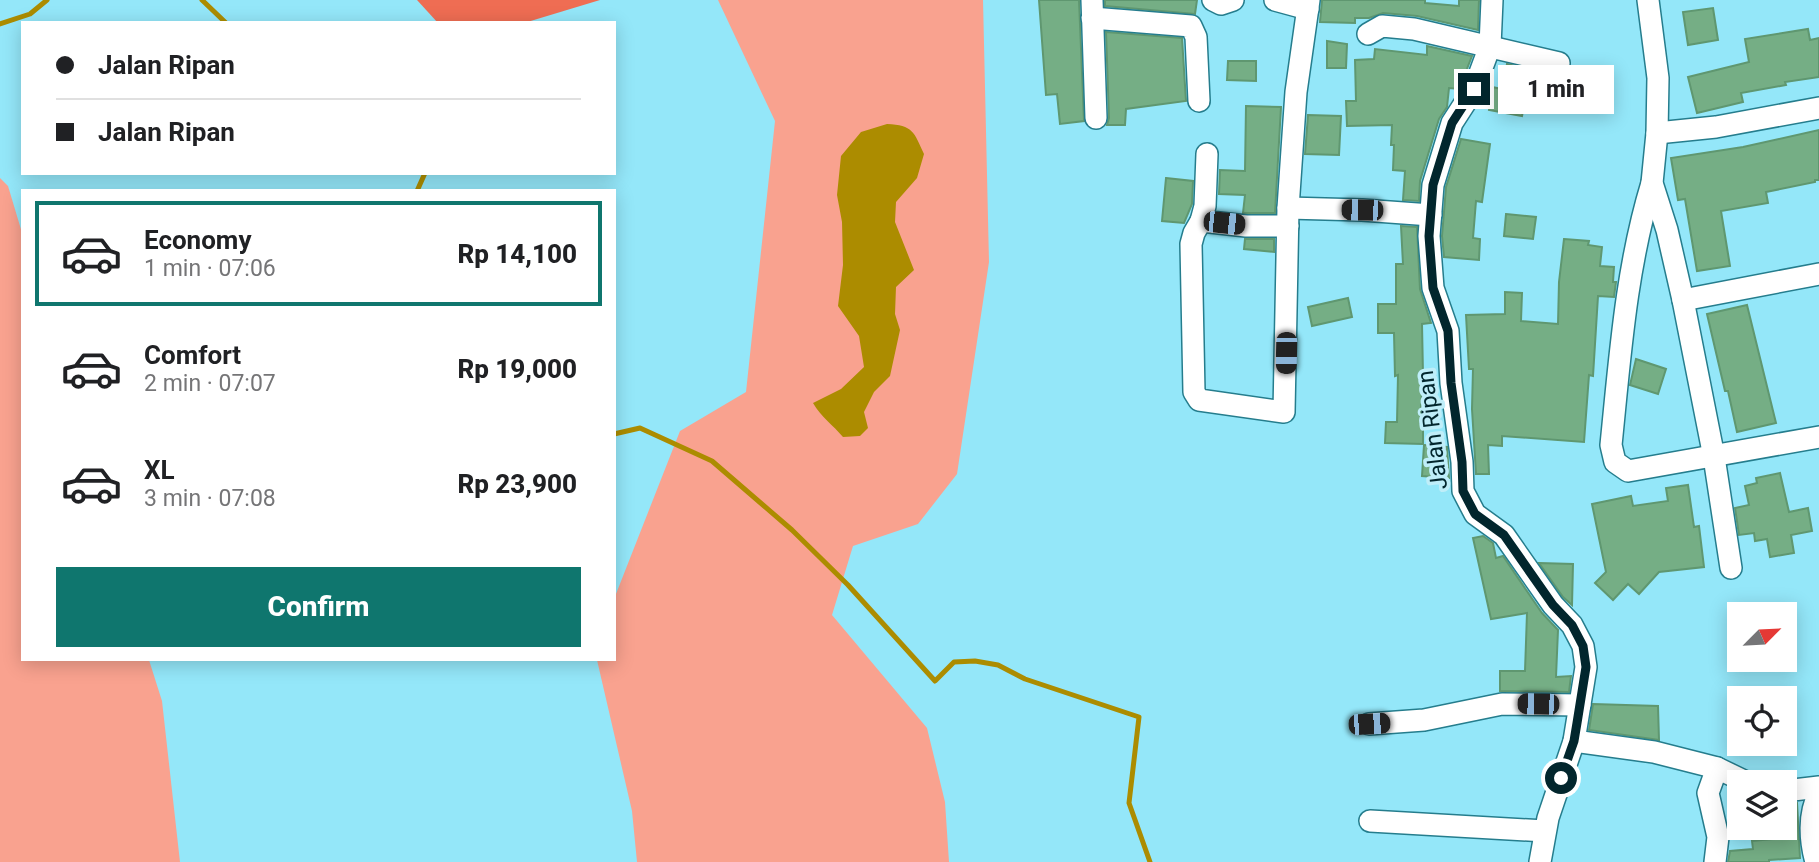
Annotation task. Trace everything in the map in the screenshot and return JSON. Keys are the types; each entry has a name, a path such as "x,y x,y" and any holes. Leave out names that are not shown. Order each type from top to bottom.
{"street":[{"path":"1213,0 1221,4 1233,0"},
{"path":"1207,154 1205,206 1191,244 1194,392 1199,400 1284,412 1288,217 1297,92 1309,5 1275,0"},
{"name":"Jalan Ripan","path":"1492,0 1490,46 1474,89 1452,123 1433,185 1429,236 1433,288 1448,331 1463,491 1475,514 1504,535 1553,605 1572,625 1583,646 1586,667 1574,741 1552,804 1540,862"},
{"path":"1648,0 1658,78 1657,134 1651,183 1630,268 1611,445 1615,462 1628,471 1819,437"},
{"path":"1096,118 1092,9 1191,26 1195,37 1199,101"},
{"path":"1368,34 1382,26 1414,29 1559,63"},
{"path":"1657,134 1716,127 1819,108"},
{"path":"1651,183 1667,230 1683,300 1714,457 1731,568"},
{"path":"1201,221 1246,226 1288,217 1362,210 1431,215"},
{"path":"1683,300 1819,274"},
{"path":"1369,724 1424,720 1502,704 1580,705"},
{"path":"1574,741 1654,752 1727,773"},
{"path":"1714,862 1718,837 1708,793 1717,768"},
{"path":"1797,790 1819,788"},
{"path":"1816,862 1811,831 1812,810 1819,794"},
{"path":"1370,821 1545,831"}],"shaded area":[{"path":"417,0 600,0 531,21 436,21"},
{"path":"718,0 983,0 989,262 957,474 918,524 853,546 832,615 927,728 945,802 949,862 637,862 632,811 597,661 616,661 616,594 680,431 746,392 775,121"},
{"path":"887,124 902,126 912,131 924,154 917,178 896,202 895,222 914,270 896,287 895,314 900,330 890,376 874,392 864,412 868,428 860,436 843,437 813,403 841,389 864,367 859,336 838,306 843,265 842,222 837,195 841,156 861,132"},
{"path":"0,178 8,186 21,229 21,661 149,661 162,701 180,862 0,862"}],"building":[{"path":"1039,0 1079,0 1084,121 1060,124 1057,94 1046,95"},
{"path":"1105,0 1197,0 1195,14 1105,6"},
{"path":"1322,0 1425,0 1425,3 1459,6 1459,0 1479,0 1478,30 1417,16 1383,13 1369,18 1355,18 1355,23 1320,22"},
{"path":"1713,8 1718,40 1688,45 1683,12"},
{"path":"1808,29 1810,40 1819,38 1819,77 1741,93 1743,102 1697,113 1688,77 1749,62 1745,39"},
{"path":"1106,32 1182,38 1186,101 1126,109 1125,125 1107,125"},
{"path":"1327,41 1347,44 1346,68 1327,68"},
{"path":"1427,46 1472,56 1459,89 1449,88 1447,107 1439,119 1420,181 1419,201 1403,200 1405,171 1393,170 1392,125 1347,126 1346,101 1356,101 1355,60 1374,59 1375,49 1427,55"},
{"path":"1228,61 1256,61 1256,81 1227,80"},
{"path":"1507,64 1557,76 1555,90 1528,84 1522,116 1489,110 1492,87 1502,89"},
{"path":"1246,106 1281,107 1275,213 1243,213 1245,195 1219,194 1220,170 1245,171"},
{"path":"1308,115 1341,116 1339,155 1305,154"},
{"path":"1819,130 1819,180 1766,192 1768,203 1721,211 1730,266 1697,271 1685,199 1678,200 1671,158 1743,147"},
{"path":"1461,139 1490,144 1482,202 1476,201 1473,238 1480,239 1479,260 1444,257 1442,236 1446,187"},
{"path":"1166,178 1193,181 1192,204 1184,223 1162,221"},
{"path":"1506,214 1536,217 1533,239 1504,236"},
{"path":"1401,226 1417,227 1420,289 1431,323 1422,324 1420,423 1423,423 1423,444 1385,443 1386,422 1397,422 1398,375 1395,376 1394,333 1378,333 1378,304 1396,304 1396,264 1403,264"},
{"path":"1245,239 1274,239 1274,252 1244,249"},
{"path":"1564,239 1589,241 1588,245 1602,247 1600,266 1614,267 1613,282 1616,282 1614,297 1598,296 1593,376 1589,375 1584,442 1502,436 1502,446 1488,445 1489,474 1476,474 1472,409 1473,369 1469,369 1466,315 1505,314 1505,292 1522,293 1521,321 1558,324"},
{"path":"1348,298 1352,317 1312,326 1308,307"},
{"path":"1747,305 1776,423 1737,432 1707,314"},
{"path":"1636,359 1666,369 1658,394 1630,385"},
{"path":"1424,445 1447,447 1449,478 1422,476"},
{"path":"1780,473 1789,512 1808,508 1812,531 1791,535 1794,553 1770,557 1767,539 1755,541 1754,533 1739,535 1735,508 1749,505 1745,486 1757,483 1756,478"},
{"path":"1688,485 1694,527 1699,526 1704,567 1659,572 1639,594 1628,584 1613,600 1595,583 1606,572 1592,504 1631,496 1633,506 1668,501 1666,488"},
{"path":"1483,536 1493,543 1496,558 1503,556 1542,613 1558,630 1556,677 1571,676 1569,692 1500,691 1500,671 1525,671 1527,613 1491,619 1473,538"},
{"path":"1539,563 1573,564 1572,605 1563,597"},
{"path":"1593,704 1658,706 1659,740 1589,730"},
{"path":"1797,803 1800,858 1769,862 1728,862 1730,851 1753,849 1752,841 1797,840"}],"waterway":[{"path":"0,24 30,14 47,0"},
{"path":"202,0 224,21"},
{"path":"418,189 424,175"},
{"path":"616,434 640,428 712,461 792,530 848,585 935,681 954,662 975,661 998,665 1025,679 1139,717 1129,803 1150,862"}],"route":[{"path":"1474,89 1452,123 1433,185 1429,236 1433,288 1448,331 1463,491 1475,514 1504,535 1553,605 1572,625 1583,646 1586,667 1574,741 1561,778"}]}
